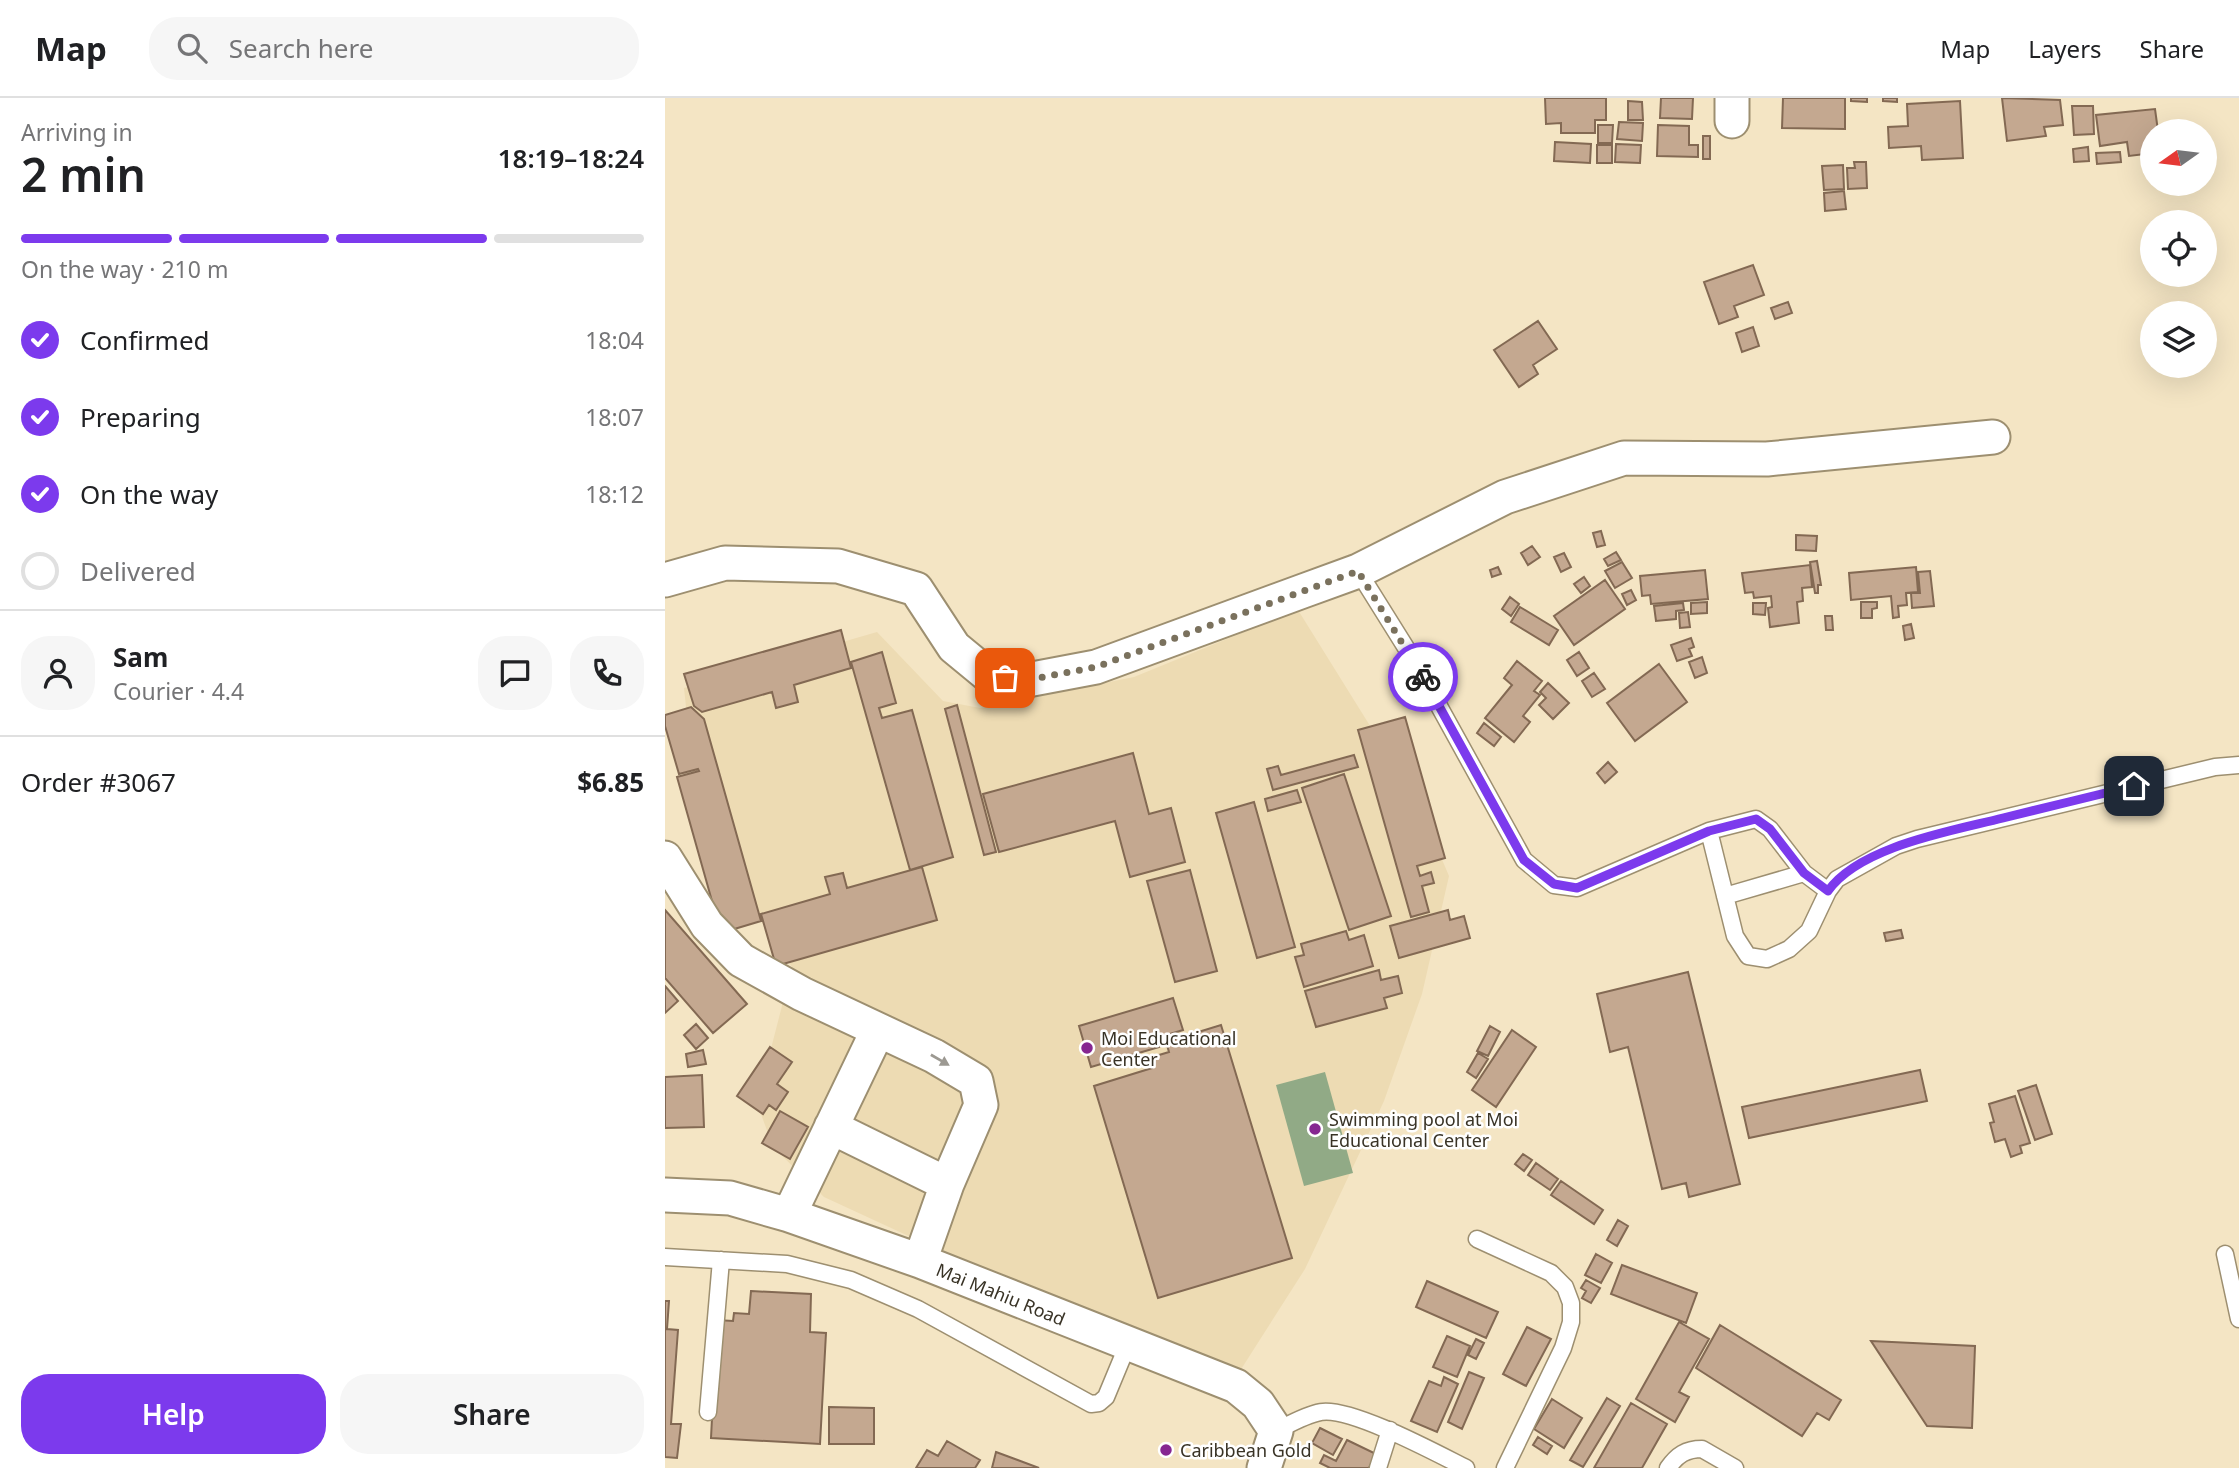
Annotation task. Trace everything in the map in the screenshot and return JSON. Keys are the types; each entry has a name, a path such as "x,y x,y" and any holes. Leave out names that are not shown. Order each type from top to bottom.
{"street":[{"path":"665,580 725,563 838,566 916,589 954,647 988,675 1022,681 1096,667 1358,571 1505,497 1624,458 1767,459 1993,437"},
{"path":"665,858 707,925 740,960 802,995 934,1056 976,1081 981,1105 947,1184 920,1261"},
{"path":"789,1215 878,1031"},
{"path":"831,1127 947,1184"},
{"name":"Mai Mahiu Road","path":"665,1195 730,1198 789,1215 920,1261 1236,1386 1258,1404 1276,1430"},
{"path":"1264,1468 1276,1430"}],"lane":[{"path":"1358,571 1413,659 1524,860 1543,877 1554,884 1577,888 1709,831 1756,819 1770,829 1804,873 1828,891"},
{"path":"1709,831 1735,936 1748,956 1767,959 1789,949 1809,931 1828,891 1837,879 1896,846 2215,766 2239,765"},
{"path":"1725,897 1804,873"},
{"path":"1477,1239 1552,1273 1565,1287 1571,1303 1571,1322 1563,1348 1504,1468"},
{"path":"2225,1254 2239,1318"},
{"path":"665,1257 787,1264 851,1280 918,1309 1091,1404 1099,1403 1106,1397 1128,1344"},
{"path":"708,1412 721,1260"},
{"path":"1276,1430 1324,1411 1338,1413 1390,1430 1466,1468"},
{"path":"1378,1468 1390,1430"},
{"path":"1668,1468 1675,1457 1692,1449 1702,1449 1735,1468"}],"shaded area":[{"name":"Moi Educational Center","path":"1298,610 1418,803 1449,876 1422,994 1384,1101 1305,1269 1231,1385 824,1197 773,1147 757,1103 792,967 699,829 684,688 877,632 943,701 980,708 1134,677"},
{"name":"Swimming pool at Moi Educational Center","path":"1325,1072 1353,1173 1304,1186 1276,1085"}],"building":[{"path":"1545,98 1606,98 1606,120 1595,120 1595,133 1561,133 1561,123 1546,124"},
{"path":"1661,98 1693,98 1692,119 1660,118"},
{"path":"1783,98 1845,98 1845,129 1782,128"},
{"path":"1851,98 1867,98 1867,102 1851,101"},
{"path":"1883,98 1897,98 1897,102 1883,101"},
{"path":"2002,98 2060,100 2063,125 2044,127 2046,136 2007,141"},
{"path":"1628,101 1642,102 1643,120 1628,120"},
{"path":"1960,101 1963,158 1922,160 1921,146 1889,148 1888,127 1908,126 1907,104"},
{"path":"2072,106 2093,106 2094,134 2074,135"},
{"path":"2155,109 2156,119 2140,119 2140,155 2129,156 2127,142 2100,146 2096,115"},
{"path":"1619,122 1643,123 1642,141 1617,139"},
{"path":"1598,125 1613,125 1612,143 1598,143"},
{"path":"1658,125 1689,126 1689,145 1698,145 1698,157 1657,156"},
{"path":"1703,136 1710,136 1710,159 1703,159"},
{"path":"1555,142 1591,144 1590,163 1554,161"},
{"path":"1616,144 1641,145 1640,163 1615,162"},
{"path":"1597,145 1612,145 1612,163 1597,163"},
{"path":"2088,147 2089,161 2074,162 2073,149"},
{"path":"2120,152 2121,162 2097,164 2096,153"},
{"path":"1854,162 1866,162 1867,188 1848,189 1847,168 1855,168"},
{"path":"1843,165 1844,189 1824,190 1822,166"},
{"path":"1844,191 1846,209 1825,211 1824,193"},
{"path":"1753,265 1764,295 1734,306 1738,317 1719,324 1704,282"},
{"path":"1788,302 1792,313 1775,319 1771,308"},
{"path":"1538,321 1557,349 1533,365 1538,374 1519,387 1494,350"},
{"path":"1753,327 1759,346 1742,352 1736,333"},
{"path":"1601,531 1605,545 1597,547 1593,533"},
{"path":"1796,535 1817,536 1816,551 1796,550"},
{"path":"1532,546 1540,557 1528,565 1521,553"},
{"path":"1616,552 1621,560 1608,566 1604,559"},
{"path":"1564,553 1571,567 1561,572 1554,557"},
{"path":"1817,561 1821,585 1818,585 1818,593 1815,593 1810,562"},
{"path":"1622,562 1632,578 1615,588 1605,571"},
{"path":"1810,565 1812,587 1802,588 1803,601 1797,602 1799,623 1770,627 1768,608 1772,607 1771,596 1754,598 1753,592 1745,593 1742,573"},
{"path":"1498,567 1501,574 1492,577 1490,570"},
{"path":"1916,567 1918,592 1906,593 1907,605 1898,606 1899,617 1893,618 1891,596 1851,600 1849,573"},
{"path":"1705,570 1708,599 1651,604 1650,595 1642,596 1640,576"},
{"path":"1930,571 1934,606 1912,608 1911,593 1920,593 1918,572"},
{"path":"1584,577 1590,586 1581,593 1574,584"},
{"path":"1605,580 1625,609 1574,645 1554,616"},
{"path":"1631,590 1636,600 1627,605 1622,594"},
{"path":"1510,597 1519,604 1511,616 1502,609"},
{"path":"1707,602 1707,613 1691,614 1691,603"},
{"path":"1861,602 1877,602 1877,608 1872,609 1872,618 1861,618"},
{"path":"1683,603 1684,610 1676,611 1676,619 1656,621 1654,606"},
{"path":"1753,603 1766,603 1765,615 1753,614"},
{"path":"1520,607 1558,630 1549,645 1511,622"},
{"path":"1688,612 1690,627 1680,628 1679,613"},
{"path":"1825,616 1832,616 1833,630 1826,630"},
{"path":"1911,624 1914,638 1905,640 1903,626"},
{"path":"841,630 851,668 794,685 798,702 776,708 772,692 702,712 694,706 684,674"},
{"path":"1691,638 1694,647 1689,649 1692,656 1677,661 1671,645"},
{"path":"882,652 896,703 879,708 882,718 912,710 953,857 910,870 851,662"},
{"path":"1579,652 1589,668 1577,676 1567,660"},
{"path":"1702,657 1707,673 1695,678 1689,662"},
{"path":"1517,661 1542,681 1534,691 1540,695 1523,716 1530,722 1514,742 1485,718 1512,685 1504,678"},
{"path":"1659,664 1687,702 1635,741 1607,703"},
{"path":"1594,673 1605,689 1592,697 1582,681"},
{"path":"1548,683 1569,703 1553,719 1539,705 1546,698 1540,692"},
{"path":"957,705 996,852 984,855 945,709"},
{"path":"691,707 704,719 761,921 721,933 677,777 699,771 698,769 679,774 665,726 665,715"},
{"path":"1405,717 1445,858 1417,866 1420,876 1431,872 1434,883 1422,886 1429,912 1411,917 1358,730"},
{"path":"1484,723 1501,737 1494,746 1477,733"},
{"path":"1133,753 1149,814 1171,808 1185,862 1130,877 1115,821 999,852 983,794"},
{"path":"1354,755 1358,767 1273,790 1267,769 1278,766 1281,775"},
{"path":"1608,762 1617,772 1605,783 1597,773"},
{"path":"1344,774 1391,916 1349,930 1302,788"},
{"path":"1297,790 1301,802 1268,811 1265,799"},
{"path":"1254,802 1295,947 1257,958 1216,813"},
{"path":"922,867 937,920 776,966 761,914 830,894 825,877 843,873 847,888"},
{"path":"1190,870 1217,971 1175,982 1147,881"},
{"path":"665,910 747,1004 713,1033 665,978"},
{"path":"1448,910 1450,920 1464,916 1470,938 1399,958 1390,926"},
{"path":"1901,930 1903,938 1886,941 1884,933"},
{"path":"1346,931 1349,940 1364,935 1373,966 1304,987 1295,957 1304,955 1301,944"},
{"path":"1379,970 1381,980 1398,976 1402,993 1384,998 1387,1008 1316,1027 1305,991"},
{"path":"1688,972 1740,1184 1689,1197 1686,1183 1662,1189 1628,1047 1610,1052 1597,994"},
{"path":"665,986 678,1001 665,1013"},
{"path":"1173,998 1183,1030 1157,1038 1159,1047 1091,1067 1079,1026"},
{"path":"696,1024 708,1038 696,1049 684,1035"},
{"path":"1221,1025 1292,1258 1158,1298 1094,1086 1152,1068 1149,1058 1169,1052 1166,1042"},
{"path":"1490,1026 1500,1032 1488,1056 1477,1051"},
{"path":"1512,1030 1536,1047 1496,1107 1472,1090"},
{"path":"770,1047 792,1062 777,1084 788,1092 776,1110 769,1105 763,1114 737,1096"},
{"path":"703,1050 706,1064 688,1067 686,1054"},
{"path":"1478,1053 1488,1059 1476,1078 1467,1072"},
{"path":"1920,1070 1927,1101 1749,1138 1742,1107"},
{"path":"702,1075 704,1127 665,1128 665,1077"},
{"path":"2036,1085 2052,1134 2035,1140 2018,1091"},
{"path":"2015,1096 2030,1143 2020,1146 2022,1153 2011,1157 2005,1139 1995,1142 1990,1123 1994,1122 1989,1104"},
{"path":"780,1111 808,1127 790,1159 762,1143"},
{"path":"1523,1154 1532,1160 1524,1171 1515,1164"},
{"path":"1536,1163 1558,1179 1550,1190 1528,1175"},
{"path":"1561,1181 1603,1210 1594,1224 1551,1195"},
{"path":"1618,1220 1628,1226 1617,1246 1607,1240"},
{"path":"1596,1254 1612,1263 1601,1283 1585,1275"},
{"path":"1622,1265 1697,1293 1686,1323 1611,1294"},
{"path":"1586,1280 1600,1288 1591,1303 1582,1298 1586,1291 1581,1288"},
{"path":"1427,1281 1498,1312 1486,1338 1416,1307"},
{"path":"751,1291 811,1294 810,1332 826,1333 820,1444 711,1438 717,1320 733,1321 734,1313 749,1314"},
{"path":"665,1301 669,1301 667,1329 678,1330 671,1424 681,1424 677,1458 665,1457"},
{"path":"1679,1322 1709,1339 1679,1392 1689,1397 1675,1422 1636,1399"},
{"path":"1720,1325 1841,1400 1829,1420 1817,1413 1802,1436 1696,1368"},
{"path":"1527,1327 1551,1339 1526,1386 1503,1374"},
{"path":"1447,1336 1470,1346 1457,1377 1433,1367"},
{"path":"1476,1339 1484,1343 1476,1359 1468,1355"},
{"path":"1871,1341 1975,1346 1972,1428 1927,1426"},
{"path":"1469,1372 1484,1378 1462,1429 1448,1422"},
{"path":"1444,1377 1458,1384 1437,1432 1411,1421 1429,1381 1441,1386"},
{"path":"1607,1398 1620,1406 1583,1467 1570,1460"},
{"path":"1552,1399 1582,1418 1564,1448 1534,1429"},
{"path":"1631,1403 1667,1424 1642,1468 1594,1468"},
{"path":"829,1407 874,1408 874,1444 829,1444"},
{"path":"1320,1428 1342,1439 1333,1455 1312,1443"},
{"path":"1538,1437 1552,1446 1547,1454 1533,1445"},
{"path":"1347,1440 1376,1454 1369,1468 1330,1468 1320,1463 1324,1455 1336,1461"},
{"path":"947,1441 980,1460 975,1468 916,1468 927,1450 938,1456"},
{"path":"996,1452 1039,1468 992,1468"}],"way so far":[{"path":"1005,678 1022,681 1096,667 1358,571 1423,677"}],"place":[{"name":"Moi Educational Center","path":"1087,1048"},
{"name":"Swimming pool at Moi Educational Center","path":"1315,1129"},
{"name":"Caribbean Gold","path":"1166,1450"}],"route":[{"path":"1423,677 1524,860 1554,884 1577,888 1709,831 1756,819 1770,829 1804,873 1828,891 1846,872 1896,846 2134,786"}]}
